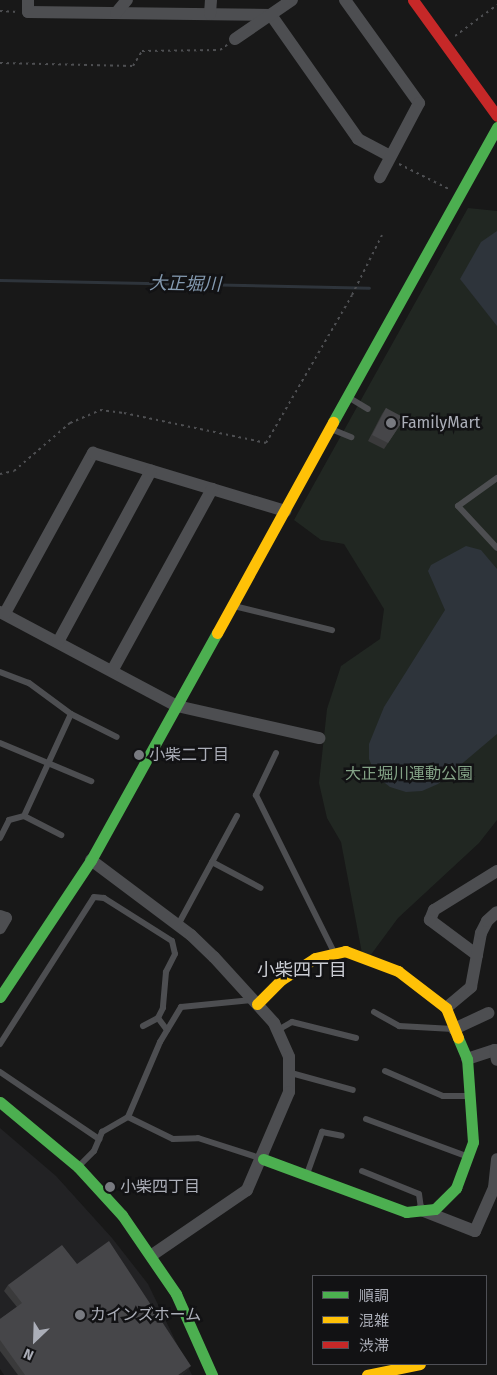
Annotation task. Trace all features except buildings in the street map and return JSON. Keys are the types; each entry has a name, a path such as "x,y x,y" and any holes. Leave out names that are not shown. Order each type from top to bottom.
{"street":[{"path":"116,13 127,0"},
{"path":"210,0 210,14"},
{"path":"235,40 292,0"},
{"path":"345,0 419,103 380,177"},
{"path":"413,0 497,116"},
{"path":"28,6 116,13 271,15"},
{"path":"271,15 358,139 389,158"},
{"path":"0,997 91,860 457,194 497,127"},
{"path":"285,510 92,453 2,612 177,706 319,738"},
{"path":"58,642 151,470"},
{"path":"112,671 212,489"},
{"path":"91,860 178,925 214,957 278,1030 289,1057 289,1092 263,1159 247,1190 152,1255"},
{"path":"477,955 430,920 434,910 497,871"},
{"path":"446,1008 471,987 477,955 487,920 497,912"},
{"path":"0,916 6,918 0,928"},
{"path":"255,1002 281,980 315,958 335,953 345,951 398,971 446,1008 467,1059 473,1142 456,1188 435,1209 406,1212 263,1159"},
{"path":"454,1029 489,1014"},
{"path":"467,1059 496,1050 497,1060"},
{"path":"0,1102 78,1167 122,1214 152,1255 191,1322 212,1375"},
{"path":"421,1210 475,1231 494,1188 497,1158"},
{"path":"367,1375 415,1365"}],"lane":[{"path":"347,397 368,409"},
{"path":"330,428 350,437"},
{"path":"497,478 458,506 497,548"},
{"path":"232,605 332,630"},
{"path":"0,672 29,682 71,714 117,737"},
{"path":"24,816 71,714"},
{"path":"0,743 91,780"},
{"path":"276,753 256,795 335,953"},
{"path":"0,816 8,820 24,816 61,835"},
{"path":"178,925 237,816"},
{"path":"0,838 8,820"},
{"path":"212,862 260,888"},
{"path":"0,1044 94,897 104,898 172,941 175,954 166,972 163,1008 158,1018 143,1026"},
{"path":"78,1167 94,1151 102,1132 128,1117 167,1030 181,1007 255,1002"},
{"path":"374,1012 399,1026 454,1029"},
{"path":"158,1018 167,1030"},
{"path":"278,1030 292,1022 356,1038"},
{"path":"385,1071 443,1096 469,1096"},
{"path":"0,1072 99,1139"},
{"path":"290,1073 353,1090"},
{"path":"128,1117 173,1139 198,1138 263,1159"},
{"path":"366,1120 468,1156"},
{"path":"306,1175 322,1132 342,1136"},
{"path":"362,1171 419,1194 421,1210"}],"path":[{"path":"454,37 497,5"},
{"path":"0,11 28,6"},
{"path":"0,63 133,66 142,51 220,50 235,40"},
{"path":"389,158 457,194"},
{"path":"0,474 14,471 70,423 100,410 124,413 266,443 352,295 382,235"}],"shaded area":[{"path":"497,231 497,326 460,279 481,242"},
{"path":"466,546 481,550 497,569 497,734 438,784 422,791 406,792 390,787 376,776 369,759 369,744 384,707 445,610 428,571 431,565"},
{"path":"0,1128 56,1176 112,1238 148,1284 192,1375 4,1375 0,1369"}],"green space":[{"name":"大正堀川運動公園","path":"468,208 497,211 497,820 479,843 398,918 364,964 341,842 327,818 319,783 327,709 341,666 380,639 384,609 344,544 321,540 294,520"}],"waterway":[{"name":"大正堀川","path":"0,280 369,288"}],"traffic: fast":[{"path":"333,422 497,127"},
{"path":"0,997 91,860 217,633"},
{"path":"263,1159 406,1212 435,1209 456,1188 473,1142 467,1059 458,1038"},
{"path":"0,1102 78,1167 122,1215 176,1294 212,1375"}],"traffic: slow":[{"path":"217,633 333,422"},
{"path":"257,1004 281,980 315,958 345,951 398,971 446,1008 458,1038"},
{"path":"367,1375 415,1365"}],"traffic: jam":[{"path":"413,0 497,116"}],"place":[{"name":"FamilyMart","path":"391,423"},
{"name":"小柴二丁目","path":"139,755"},
{"name":"小柴四丁目","path":"110,1187"},
{"name":"カインズホーム","path":"80,1315"}],"district":[{"name":"小柴四丁目","path":"302,970"}]}
